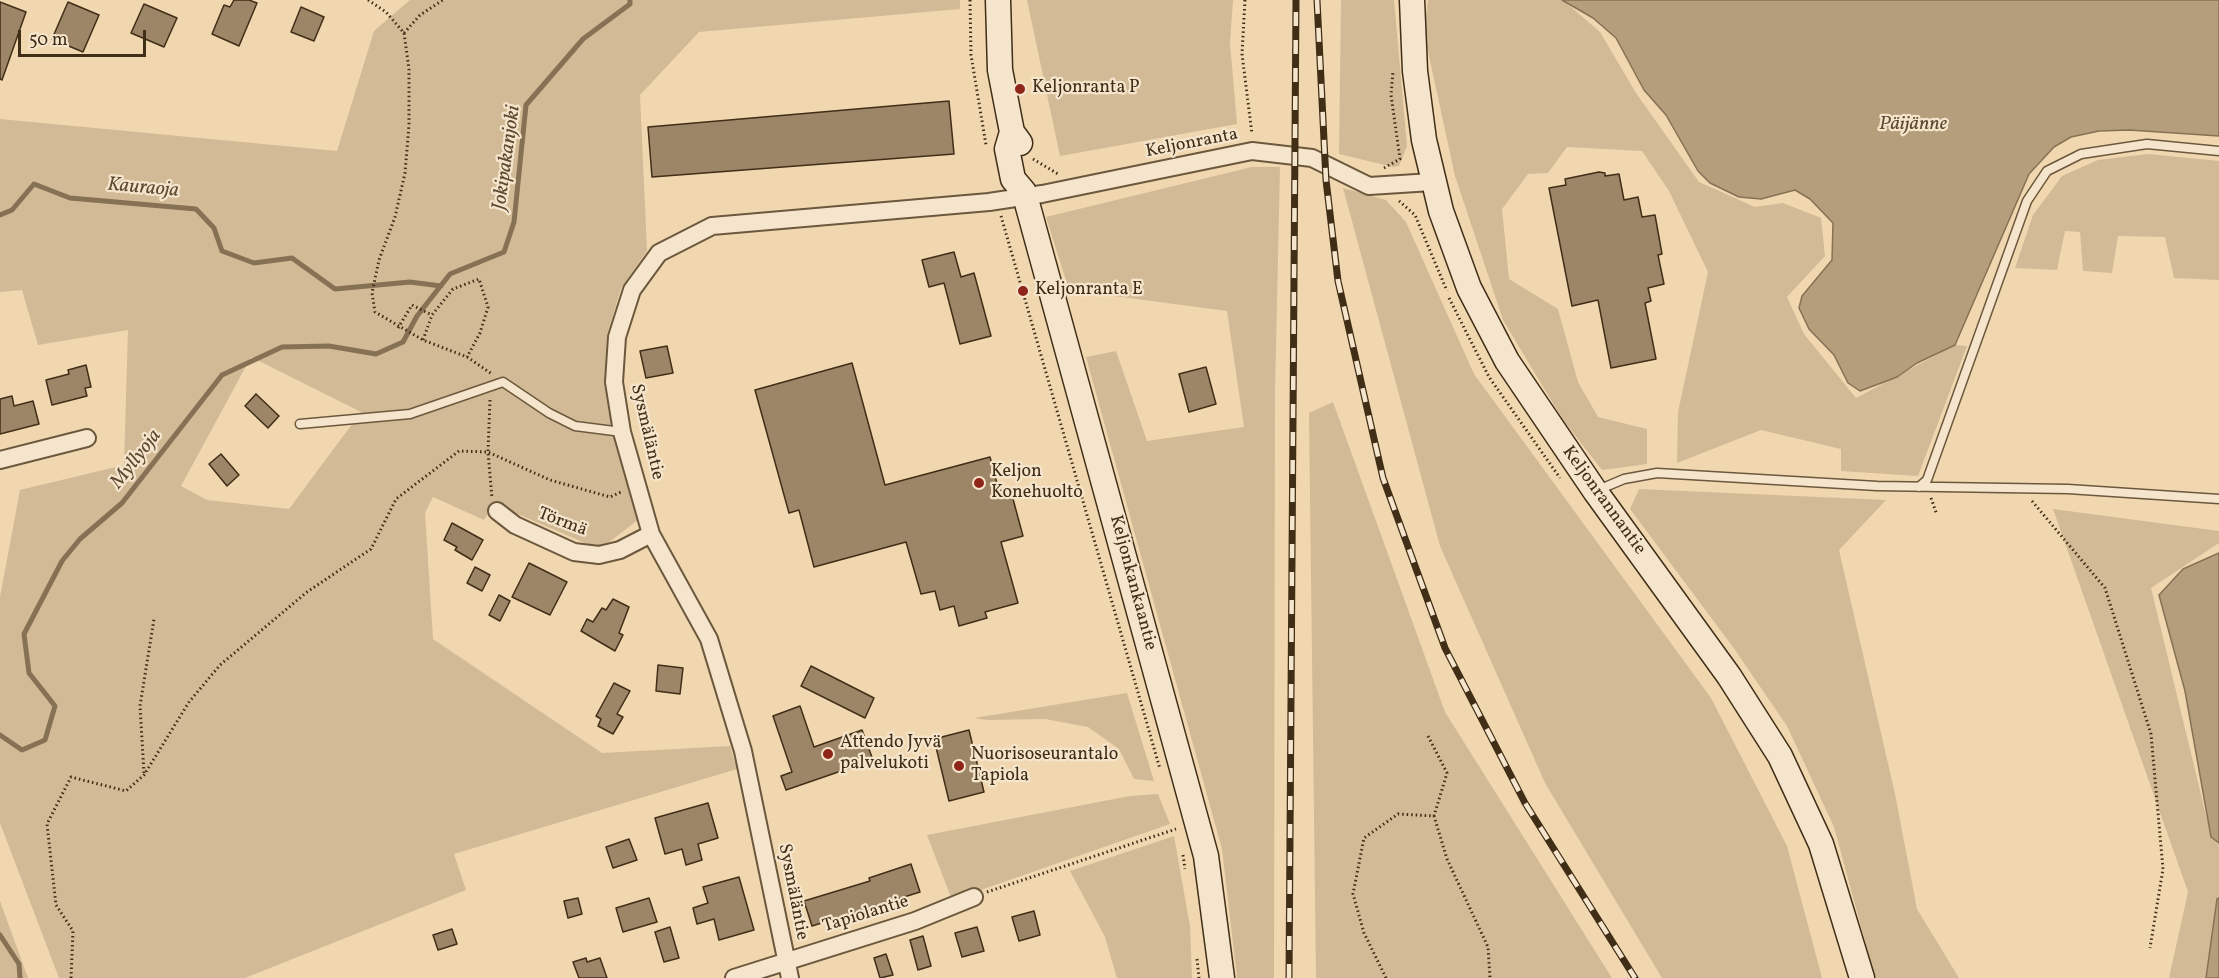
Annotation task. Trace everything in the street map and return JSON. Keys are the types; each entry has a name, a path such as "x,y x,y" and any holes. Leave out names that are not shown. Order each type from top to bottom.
{"street":[{"name":"Keljonkankaantie","path":"998,0 1000,70 1012,132 1022,146 1028,175 1025,194 1206,856 1222,978"},
{"name":"Keljonrannantie","path":"1412,0 1418,105 1432,182 1450,240 1484,320 1507,362 1594,492 1729,676 1780,756 1821,844 1862,978"},
{"name":"Keljonranta","path":"1025,194 1252,151 1312,158 1369,186 1391,187 1432,182"},
{"name":"Sysmäläntie","path":"790,978 744,751 709,639 651,534 622,432 614,382 617,337 632,290 660,253 712,226 997,200 1025,194"},
{"path":"0,460 87,438"},
{"name":"Törmä","path":"497,511 515,525 574,552 599,555 620,550 651,534"},
{"name":"Tapiolantie","path":"734,978 915,921 974,897"}],"lane":[{"path":"1918,487 1927,480 2027,201 2047,171 2081,154 2147,144 2219,151"},
{"path":"300,424 410,414 503,382 549,413 575,426 622,432"},
{"path":"1594,492 1624,479 1657,473 1918,487 2022,488 2219,499"}],"path":[{"path":"368,0 386,12 404,33 409,69 409,125 405,173 395,217 379,260 372,293 375,312 398,328 466,357 503,382"},
{"path":"404,33 420,15 443,0"},
{"path":"970,0 971,55 986,146"},
{"path":"1245,0 1242,54 1252,151"},
{"path":"1381,170 1400,159 1391,95 1394,62"},
{"path":"1391,187 1401,204 1415,215 1451,303 1489,377 1566,488"},
{"path":"997,200 1157,765 1162,772"},
{"path":"423,340 432,315 453,289 479,279 488,308 480,333 466,357"},
{"path":"398,328 412,305 432,315"},
{"path":"490,386 488,452 491,494 497,511"},
{"path":"71,978 73,931 56,905 47,824 71,777 126,791 144,775 189,702 220,665 307,592 371,549 396,499 459,451 488,452 550,480 609,497 637,485"},
{"path":"2022,488 2104,588 2151,734 2163,869 2150,948"},
{"path":"144,775 140,706 154,619"},
{"path":"1428,736 1447,772 1434,816 1447,859 1488,947 1490,978"},
{"path":"1386,978 1364,933 1353,894 1364,838 1398,814 1434,816"},
{"path":"1175,818 1179,837"},
{"path":"974,897 1176,828"},
{"path":"1181,846 1187,878"},
{"path":"1197,957 1199,978"}],"shaded area":[{"path":"410,0 960,0 960,9 699,32 640,95 647,251 621,288 607,335 605,384 638,520 609,542 594,547 495,504 484,520 433,497 425,513 433,639 602,753 730,746 737,769 454,854 466,890 245,978 59,978 0,823 0,597 20,490 124,465 128,330 38,345 22,290 0,292 0,119 337,151 374,31","holes":["251,357 361,412 289,509 207,500 181,486"]},
{"path":"1027,0 1233,0 1230,43 1237,124 1060,156"},
{"path":"1341,0 1394,0 1407,146 1399,166 1393,167 1339,154"},
{"path":"1428,0 1563,0 1600,32 1636,93 1699,182 1755,207 1783,203 1821,218 1825,256 1787,297 1804,334 1856,398 1955,345 1967,346 1918,476 1841,471 1841,449 1761,430 1677,463 1678,412 1708,272 1669,191 1642,151 1567,147 1548,173 1528,174 1502,209 1509,279 1558,309 1578,382 1598,417 1647,429 1647,464 1602,470 1563,420 1503,320 1455,176 1424,33"},
{"path":"2148,154 2219,161 2219,280 2174,278 2165,237 2118,236 2112,273 2083,271 2080,232 2065,231 2057,270 2015,268 2033,215 2062,176 2098,160"},
{"path":"1252,167 1280,167 1275,391 1274,978 1237,978 1222,849 1086,357 1116,351 1147,441 1244,427 1227,311 1069,290 1046,217"},
{"path":"1343,188 1386,200 1406,222 1474,374 1711,698 1787,846 1822,978 1662,978 1545,783 1440,546"},
{"path":"1333,402 1445,712 1612,978 1316,978 1309,413"},
{"path":"1639,489 1886,500 1839,550 1895,794 1917,909 1959,978 1875,978 1834,827 1787,726 1733,647 1630,509"},
{"path":"2053,509 2219,531 2219,543 2151,588 2211,836 2219,843 2219,898 2208,978 2169,978 2188,892"},
{"path":"1127,693 1154,781 1134,779 1119,749 1088,727 1045,719 988,720 974,718"},
{"path":"1158,794 1170,824 952,900 927,835 1130,796"},
{"path":"1174,836 1190,926 1192,978 1117,978 1105,937 1070,871"},
{"path":"0,901 28,978 0,978"}],"water":[{"name":"Päijänne","path":"1562,0 2219,0 2219,136 2129,130 2099,131 2071,137 2054,147 2029,174 1955,345 1917,363 1897,377 1860,391 1848,383 1834,355 1809,329 1799,308 1802,296 1832,260 1833,223 1810,199 1795,190 1761,199 1739,197 1710,183 1698,171 1666,115 1644,90 1616,38 1593,18"},
{"path":"2219,553 2219,843 2211,837 2185,691 2159,595 2183,569"},
{"path":"2219,898 2219,978 2206,978 2217,899"}],"building":[{"path":"234,0 249,0 257,3 239,46 212,34 224,5 230,7"},
{"path":"0,2 26,12 2,80 0,79"},
{"path":"68,2 99,15 83,52 52,39"},
{"path":"144,4 177,18 164,47 131,33"},
{"path":"301,7 324,17 314,41 291,32"},
{"path":"949,101 954,154 652,177 648,127"},
{"path":"1599,172 1605,173 1605,176 1619,174 1624,200 1638,197 1642,217 1655,215 1662,254 1658,255 1664,284 1648,288 1651,301 1645,303 1656,359 1611,368 1598,300 1572,306 1549,188 1566,185 1565,179"},
{"path":"954,252 961,277 974,273 991,336 960,344 944,283 929,287 922,260"},
{"path":"667,346 673,373 646,378 640,351"},
{"path":"852,363 885,485 990,457 999,491 1010,488 1023,536 1001,542 1018,603 985,612 987,618 959,626 954,606 940,610 935,591 921,594 906,542 814,567 799,510 789,513 755,390"},
{"path":"86,365 91,387 85,388 87,396 52,405 46,380 69,374 68,370"},
{"path":"1206,367 1216,404 1189,412 1179,374"},
{"path":"256,394 279,416 268,428 245,406"},
{"path":"12,396 14,406 33,401 39,424 0,434 0,399"},
{"path":"221,454 239,475 227,486 209,464"},
{"path":"452,523 483,540 472,560 455,550 457,547 444,540"},
{"path":"529,563 567,582 550,615 512,597"},
{"path":"475,567 490,575 482,591 467,583"},
{"path":"499,595 510,601 500,621 489,615"},
{"path":"613,599 629,607 619,633 623,635 615,651 581,631 587,619 593,622 602,608 606,610"},
{"path":"658,665 683,668 680,694 656,691"},
{"path":"811,666 874,698 865,718 801,686"},
{"path":"614,683 630,691 617,714 623,717 613,734 598,726 601,719 596,716"},
{"name":"Attendo Jyvä palvelukoti","path":"800,706 814,747 862,730 873,760 786,790 781,776 792,772 773,716"},
{"name":"Nuorisoseurantalo Tapiola","path":"969,730 984,792 949,801 934,739"},
{"path":"708,803 718,838 698,844 702,860 686,865 682,849 665,854 655,818"},
{"path":"629,839 637,860 613,868 606,847"},
{"path":"911,864 920,892 812,926 804,901 870,881 869,878"},
{"path":"739,877 754,930 719,940 714,919 697,924 693,908 708,903 703,887"},
{"path":"578,898 582,914 568,918 564,901"},
{"path":"649,898 657,922 623,932 616,908"},
{"path":"1034,911 1040,935 1019,941 1012,917"},
{"path":"670,927 679,958 664,962 655,932"},
{"path":"977,927 984,951 962,957 955,933"},
{"path":"452,929 457,944 438,950 433,935"},
{"path":"923,936 931,966 918,970 910,940"},
{"path":"886,954 893,975 880,978 874,958"},
{"path":"586,958 587,962 600,958 607,978 579,978 573,962"}],"waterway":[{"name":"Myllyoja","path":"0,735 22,750 45,740 55,706 29,673 24,634 62,561 80,539 122,503 222,375 282,347 329,346 376,354 403,342 417,316 450,274 504,252 514,222 526,105 583,39 630,4 630,0"},
{"name":"Kauraoja","path":"0,215 12,210 34,184 70,198 196,209 214,228 222,251 254,263 292,258 335,289 410,282 441,286"},
{"name":"Myllyoja","path":"0,935 19,964 20,978"}],"railway":[{"path":"1289,978 1296,0"},
{"path":"1317,0 1326,180 1338,281 1383,478 1445,648 1525,803 1635,978"}],"place":[{"name":"Keljonranta P","path":"1020,89"},
{"name":"Keljonranta E","path":"1023,291"},
{"name":"Keljon Konehuolto","path":"979,483"},
{"name":"Attendo Jyvä palvelukoti","path":"828,754"},
{"name":"Nuorisoseurantalo Tapiola","path":"959,766"}],"water label":[{"name":"Jokipakanjoki","path":"508,158"}]}
